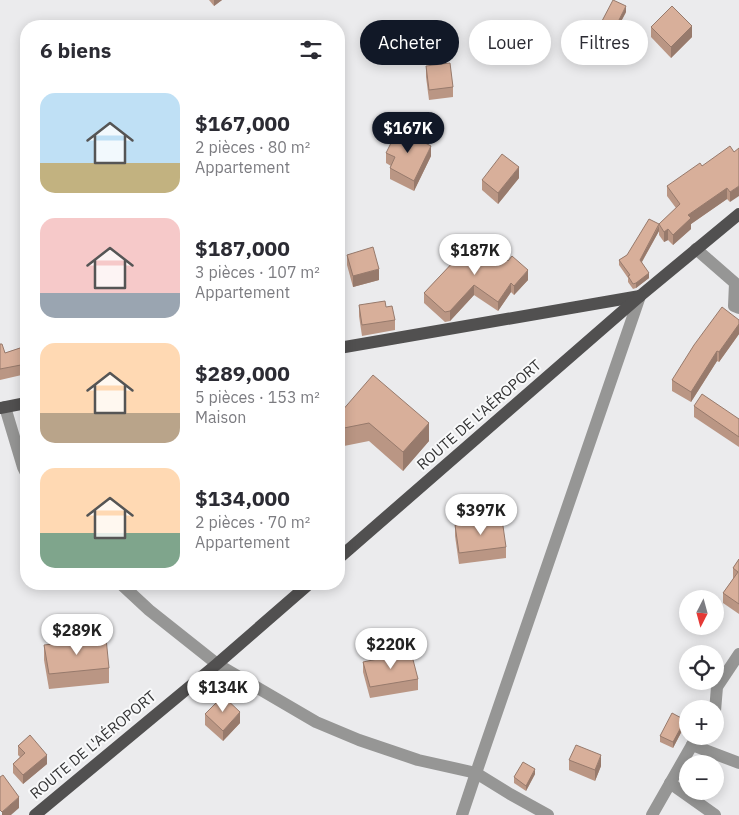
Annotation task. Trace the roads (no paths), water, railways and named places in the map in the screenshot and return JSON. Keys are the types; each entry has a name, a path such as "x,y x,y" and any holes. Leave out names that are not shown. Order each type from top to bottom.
{"main road":[{"name":"ROUTE DE L'AÉROPORT","path":"345,553 640,296 739,214"},
{"path":"345,347 640,296"},
{"path":"3,408 20,404"},
{"name":"ROUTE DE L'AÉROPORT","path":"35,815 217,664 302,590"}],"street":[{"path":"696,249 735,283 734,306 739,308"},
{"path":"462,815 640,296"},
{"path":"3,408 20,458"},
{"path":"127,590 149,610 217,664 316,722 358,740 418,760 476,773 548,815"},
{"path":"716,700 717,687 739,654"},
{"path":"652,815 694,745"},
{"path":"704,745 739,763"},
{"path":"670,783 715,815"}]}
